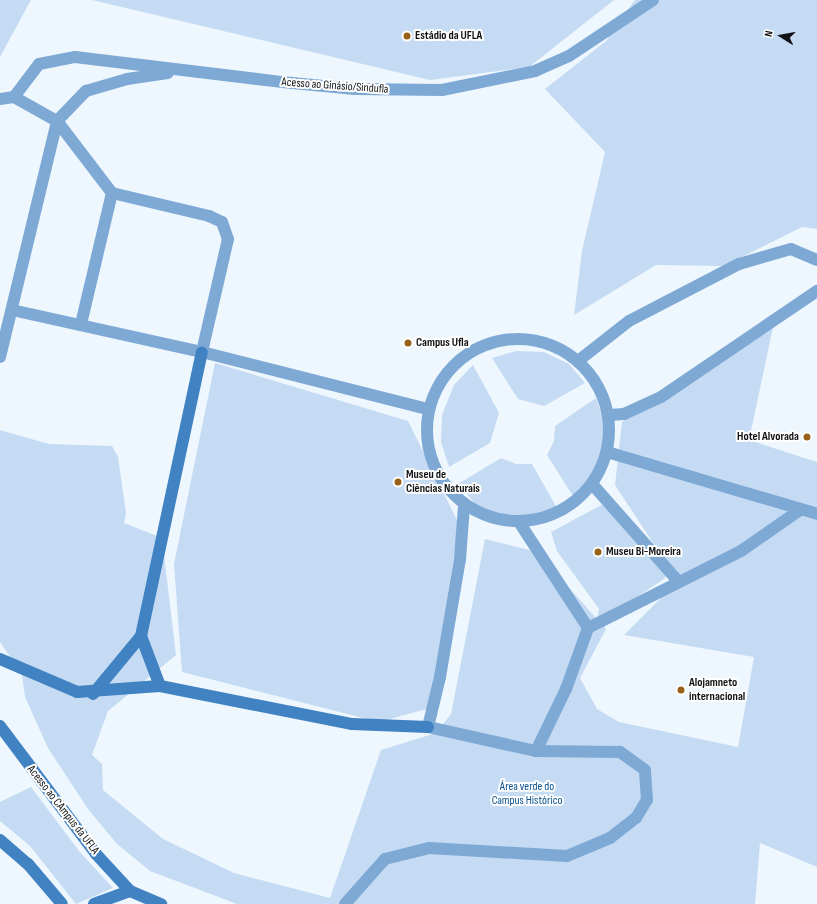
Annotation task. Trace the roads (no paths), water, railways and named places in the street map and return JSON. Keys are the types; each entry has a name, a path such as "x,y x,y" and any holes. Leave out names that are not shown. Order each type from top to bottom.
{"street":[{"name":"Acesso ao Ginásio/Sindufla","path":"14,97 39,64 54,59 115,59 179,71 355,89 442,90 535,71 569,56 653,0"},
{"path":"0,356 57,121 86,91 127,79 179,71"},
{"path":"0,99 14,97 57,121 112,193 209,216 222,222 228,239 202,352 141,636 93,694"},
{"path":"81,324 112,193"},
{"path":"578,361 629,320 739,264 791,249 817,260"},
{"path":"610,415 624,414 662,397 817,291"},
{"path":"12,310 81,324 202,352 428,409"},
{"path":"503,339 540,340 572,355 578,361 597,382 610,415 607,452 593,485 567,509 533,522 497,521 464,506 440,479 427,445 428,409 444,376 470,352 503,339"},
{"path":"607,452 817,514"},
{"path":"593,485 678,581"},
{"path":"428,727 440,677 464,506"},
{"path":"536,751 566,689 588,628 678,581 741,552 800,510"},
{"path":"519,522 588,628"},
{"path":"141,636 160,686"},
{"path":"0,658 58,686 93,694 160,686 352,724 428,727 536,751 620,752 645,770 647,800 636,818 610,838 567,856 429,848 385,859 345,904"},
{"name":"Acesso ao CAmpus da UFLA","path":"0,726 96,854 130,891"},
{"path":"0,840 28,864 62,904"},
{"path":"94,904 130,891 161,904"}],"place":[{"name":"Estádio da UFLA","path":"407,36"},
{"name":"Campus Ufla","path":"408,343"},
{"name":"Hotel Alvorada","path":"807,437"},
{"name":"Museu de Ciências Naturais","path":"398,482"},
{"name":"Museu Bi-Moreira","path":"598,552"},
{"name":"Alojamneto internacional","path":"681,690"}],"park label":[{"name":"Área verde do Campus Histórico","path":"527,794"}]}
